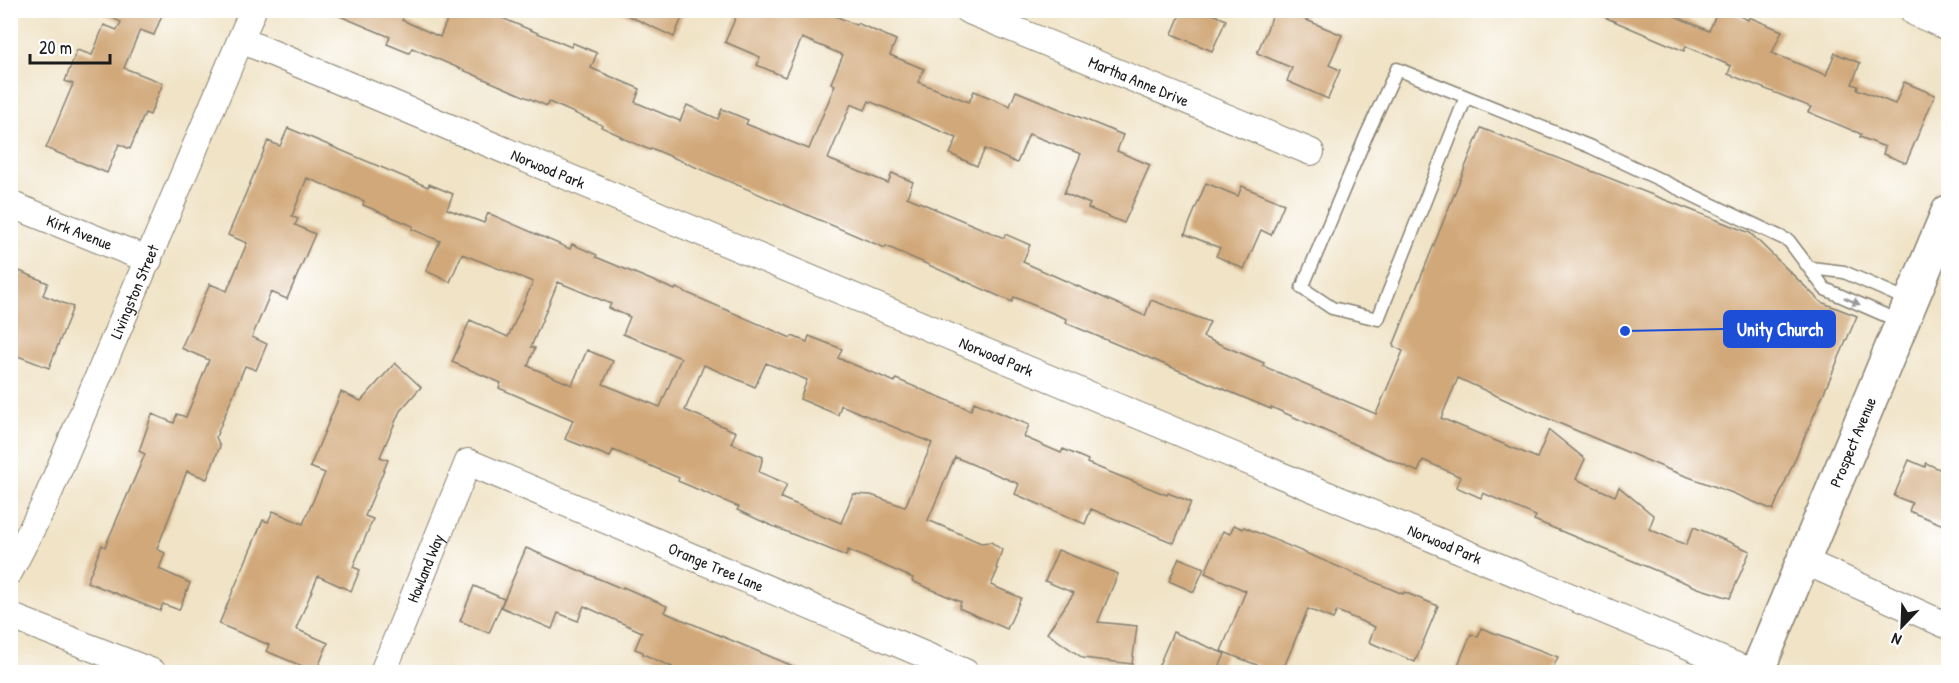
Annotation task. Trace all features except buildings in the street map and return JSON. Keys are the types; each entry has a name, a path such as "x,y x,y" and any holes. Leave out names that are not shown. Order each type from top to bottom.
{"main road":[{"name":"Prospect Avenue","path":"1757,672 1948,212"}],"street":[{"name":"Livingston Street","path":"10,571 44,505 253,10"},
{"name":"Martha Anne Drive","path":"967,10 1311,152"},
{"path":"1916,10 1948,24"},
{"name":"Norwood Park","path":"241,40 1751,672"},
{"name":"Kirk Avenue","path":"10,204 149,260"},
{"name":"Howland Way","path":"382,672 468,462"},
{"name":"Orange Tree Lane","path":"468,462 965,672"},
{"path":"1804,561 1948,626"},
{"path":"10,616 153,672"}],"lane":[{"path":"1467,97 1378,319 1332,308 1302,288 1397,69 1467,97 1591,147 1789,241 1825,289 1907,312"},
{"path":"1811,268 1844,272 1907,312"}],"place":[{"name":"Unity Church","path":"1625,331"}]}
